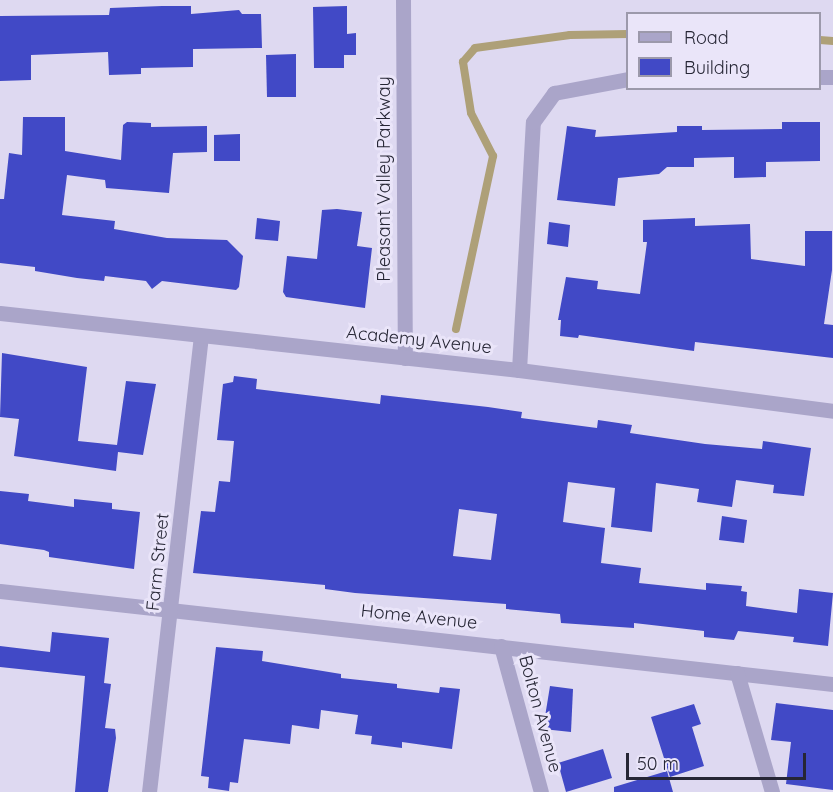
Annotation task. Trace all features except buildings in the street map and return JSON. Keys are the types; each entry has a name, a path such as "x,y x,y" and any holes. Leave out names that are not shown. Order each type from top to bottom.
{"street":[{"name":"Pleasant Valley Parkway","path":"403,0 405,358"},
{"path":"519,370 533,122 554,93 626,79"},
{"name":"Academy Avenue","path":"0,313 519,370 833,411"},
{"name":"Farm Street","path":"149,792 172,610 201,336"},
{"name":"Home Avenue","path":"0,591 833,684"},
{"name":"Bolton Avenue","path":"501,646 541,792"},
{"path":"737,673 772,792"}],"waterway":[{"path":"456,329 493,156 471,113 463,62 475,48 570,35 626,34"},
{"path":"821,40 833,41"}]}
